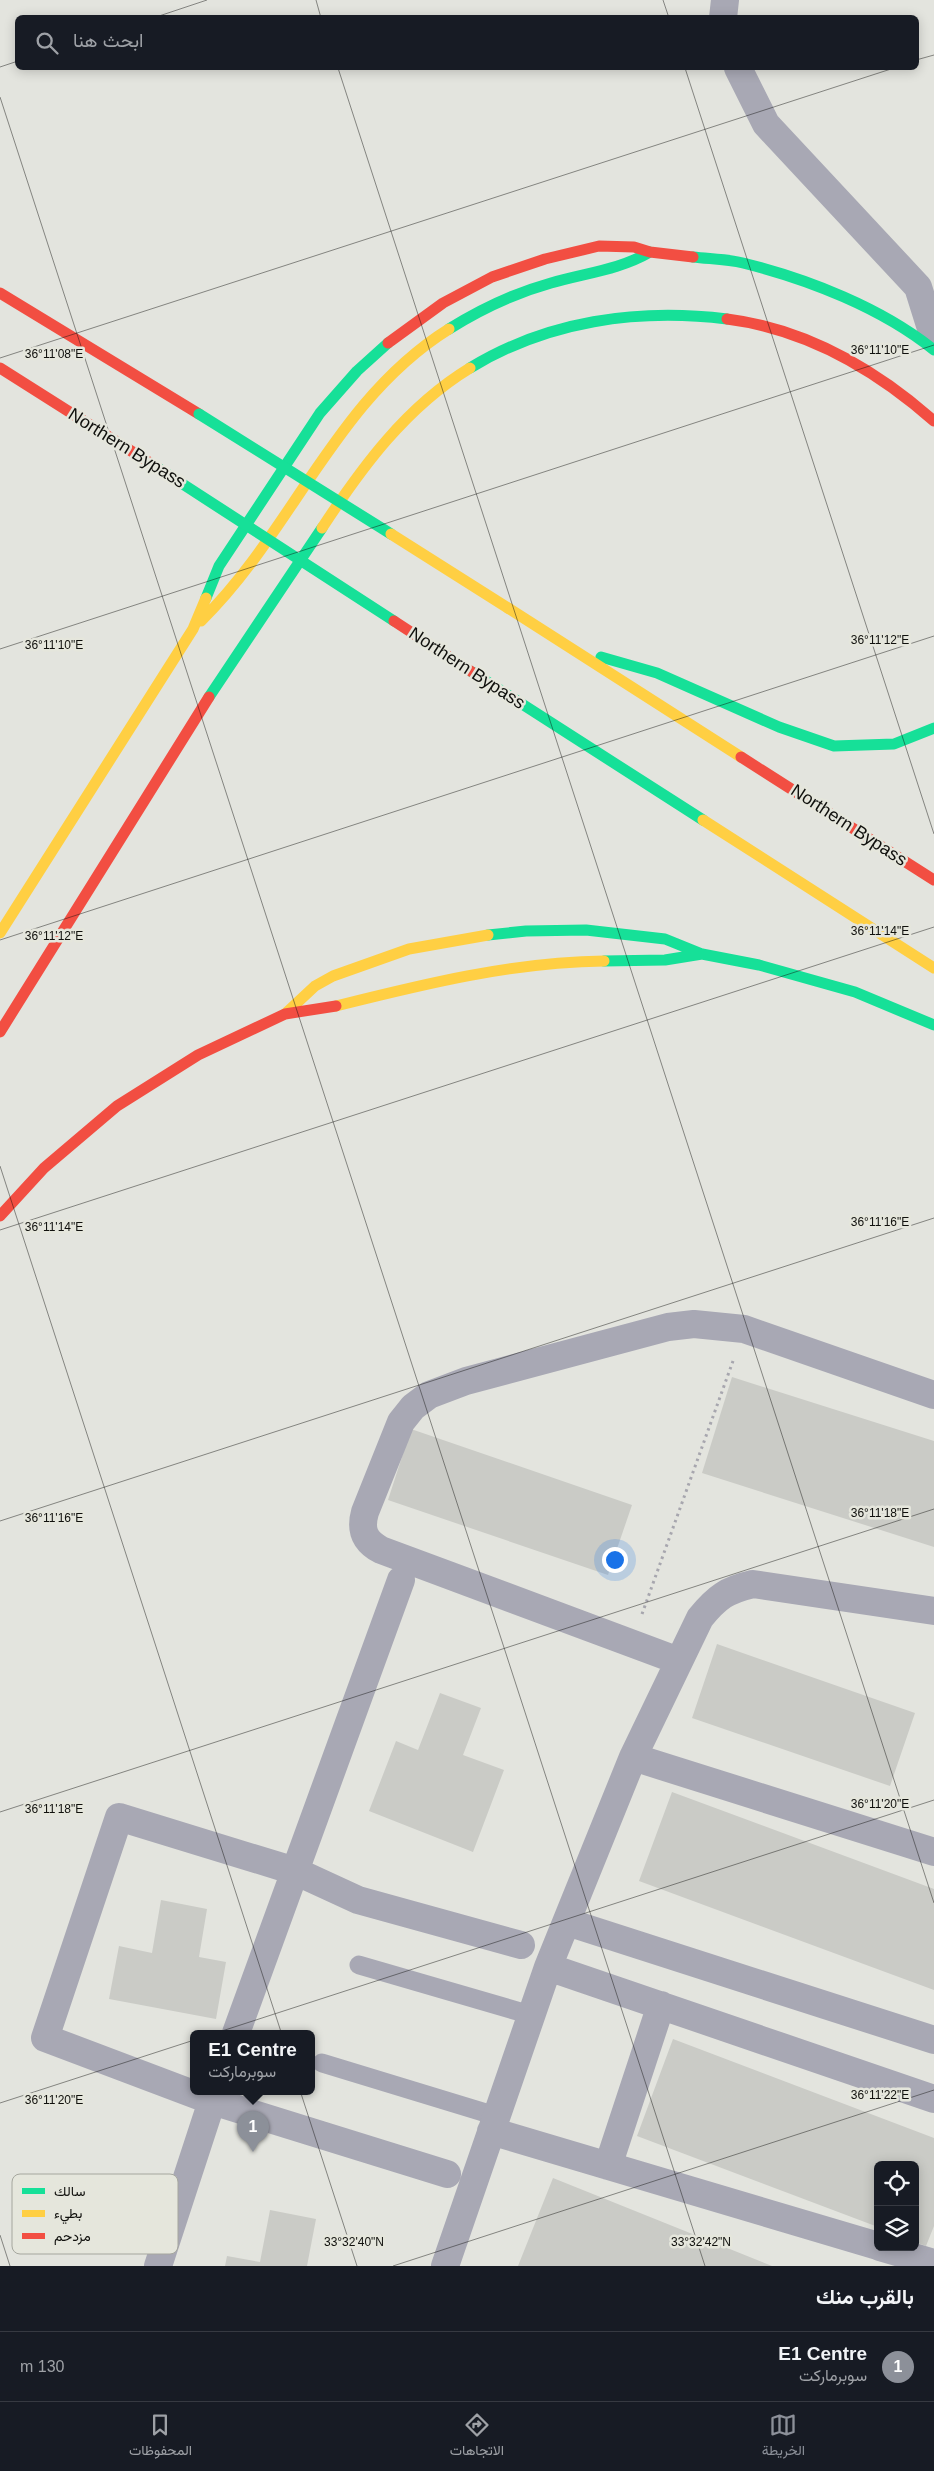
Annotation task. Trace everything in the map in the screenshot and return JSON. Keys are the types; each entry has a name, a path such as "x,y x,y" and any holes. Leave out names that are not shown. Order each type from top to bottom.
{"highway":[{"path":"0,933 193,628 219,566 320,413 357,371 398,334 443,303 492,277 545,259 599,246 634,246 650,252 742,263 832,292 908,329 934,350"},
{"path":"193,628 219,603 238,580 343,428 376,389 414,354 456,324 502,301 551,283 618,268 635,262 650,252"},
{"name":"Northern Bypass","path":"0,293 199,414 579,652 934,880"},
{"path":"0,1032 236,654 375,452 412,412 456,376 504,349 556,329 610,317 665,313 734,319 800,336 863,366 919,406 934,421"},
{"name":"Northern Bypass","path":"0,368 934,968"},
{"path":"579,652 656,673 778,727 834,746 894,744 934,728"},
{"path":"285,1014 315,986 352,967 409,949 467,937 526,931 586,930 665,939 684,945 702,954 759,965 855,992 934,1025"},
{"path":"0,1216 44,1168 117,1106 198,1054 285,1014 331,1008 418,985 474,974 588,961 665,960 702,954"}],"street":[{"path":"723,15 725,0"},
{"path":"739,70 766,124 918,287 934,338"},
{"path":"679,1661 381,1550 370,1544 363,1535 362,1523 365,1512 400,1422 413,1407 429,1395 466,1381 668,1327 694,1324 744,1329 934,1395"},
{"path":"237,2030 401,1580"},
{"path":"445,2266 548,1967 633,1757 700,1618 714,1601 732,1589 753,1584 934,1612"},
{"path":"633,1757 934,1852"},
{"path":"190,2088 46,2038 119,1817 295,1871 358,1900 520,1946"},
{"path":"567,1922 934,2040"},
{"path":"548,1967 934,2099"},
{"path":"608,2166 661,2005"},
{"path":"178,2205 214,2096 447,2174"},
{"path":"494,2124 608,2166 874,2246"},
{"path":"893,2251 934,2263"},
{"path":"158,2266 162,2254"}],"lane":[{"path":"359,1965 531,2015"},
{"path":"322,2063 494,2124"}],"path":[{"path":"632,1643 744,1329"}],"building":[{"path":"732,1377 934,1441 934,1547 702,1473"},
{"path":"411,1429 632,1505 608,1575 388,1500"},
{"path":"717,1644 915,1713 890,1786 692,1718"},
{"path":"440,1693 481,1708 463,1755 504,1770 473,1852 369,1811 396,1741 418,1750"},
{"path":"672,1792 934,1889 934,1990 639,1881"},
{"path":"161,1900 207,1909 199,1957 226,1962 216,2019 109,1999 119,1946 152,1953"},
{"path":"673,2039 934,2138 934,2226 926,2246 919,2243 919,2161 874,2161 874,2225 637,2136"},
{"path":"553,2178 772,2266 518,2266"},
{"path":"270,2210 316,2219 307,2266 225,2266 227,2256 260,2262"}],"traffic: fast":[{"path":"449,329 486,308 524,292 614,267 650,252"},
{"path":"693,257 743,263 818,286 868,308 914,335 934,350"},
{"path":"470,368 499,352 530,339 561,329 594,322 626,317 660,315 727,319"},
{"path":"206,598 219,566 320,413 357,371 388,343"},
{"path":"199,414 391,534"},
{"path":"158,468 394,621"},
{"path":"209,697 322,528"},
{"path":"601,657 657,673 779,727 834,746 894,744 934,728"},
{"path":"472,672 703,820"},
{"path":"488,935 526,931 586,930 665,939 702,954 759,965 855,992 934,1025"},
{"path":"604,961 665,960 702,954"}],"traffic: slow":[{"path":"201,621 233,586 263,547 345,429 375,392 409,358 449,329"},
{"path":"322,528 353,483 387,440 426,401 470,368"},
{"path":"391,534 508,608"},
{"path":"0,933 193,629 206,598"},
{"path":"508,608 741,757"},
{"path":"703,820 934,968"},
{"path":"285,1014 315,986 333,976 409,949 488,935"},
{"path":"336,1006 435,982 502,970 536,965 604,961"}],"traffic: jam":[{"path":"388,343 443,303 492,277 545,259 599,246 634,247 650,252 693,257"},
{"path":"0,293 199,414"},
{"path":"727,319 756,324 784,332 838,354 888,385 934,421"},
{"path":"0,368 158,468"},
{"path":"394,621 472,672"},
{"path":"0,1032 209,697"},
{"path":"741,757 934,880"},
{"path":"0,1216 44,1168 117,1106 198,1055 285,1014 336,1006"}],"place":[{"name":"E1 Centre","path":"253,2152"}]}
